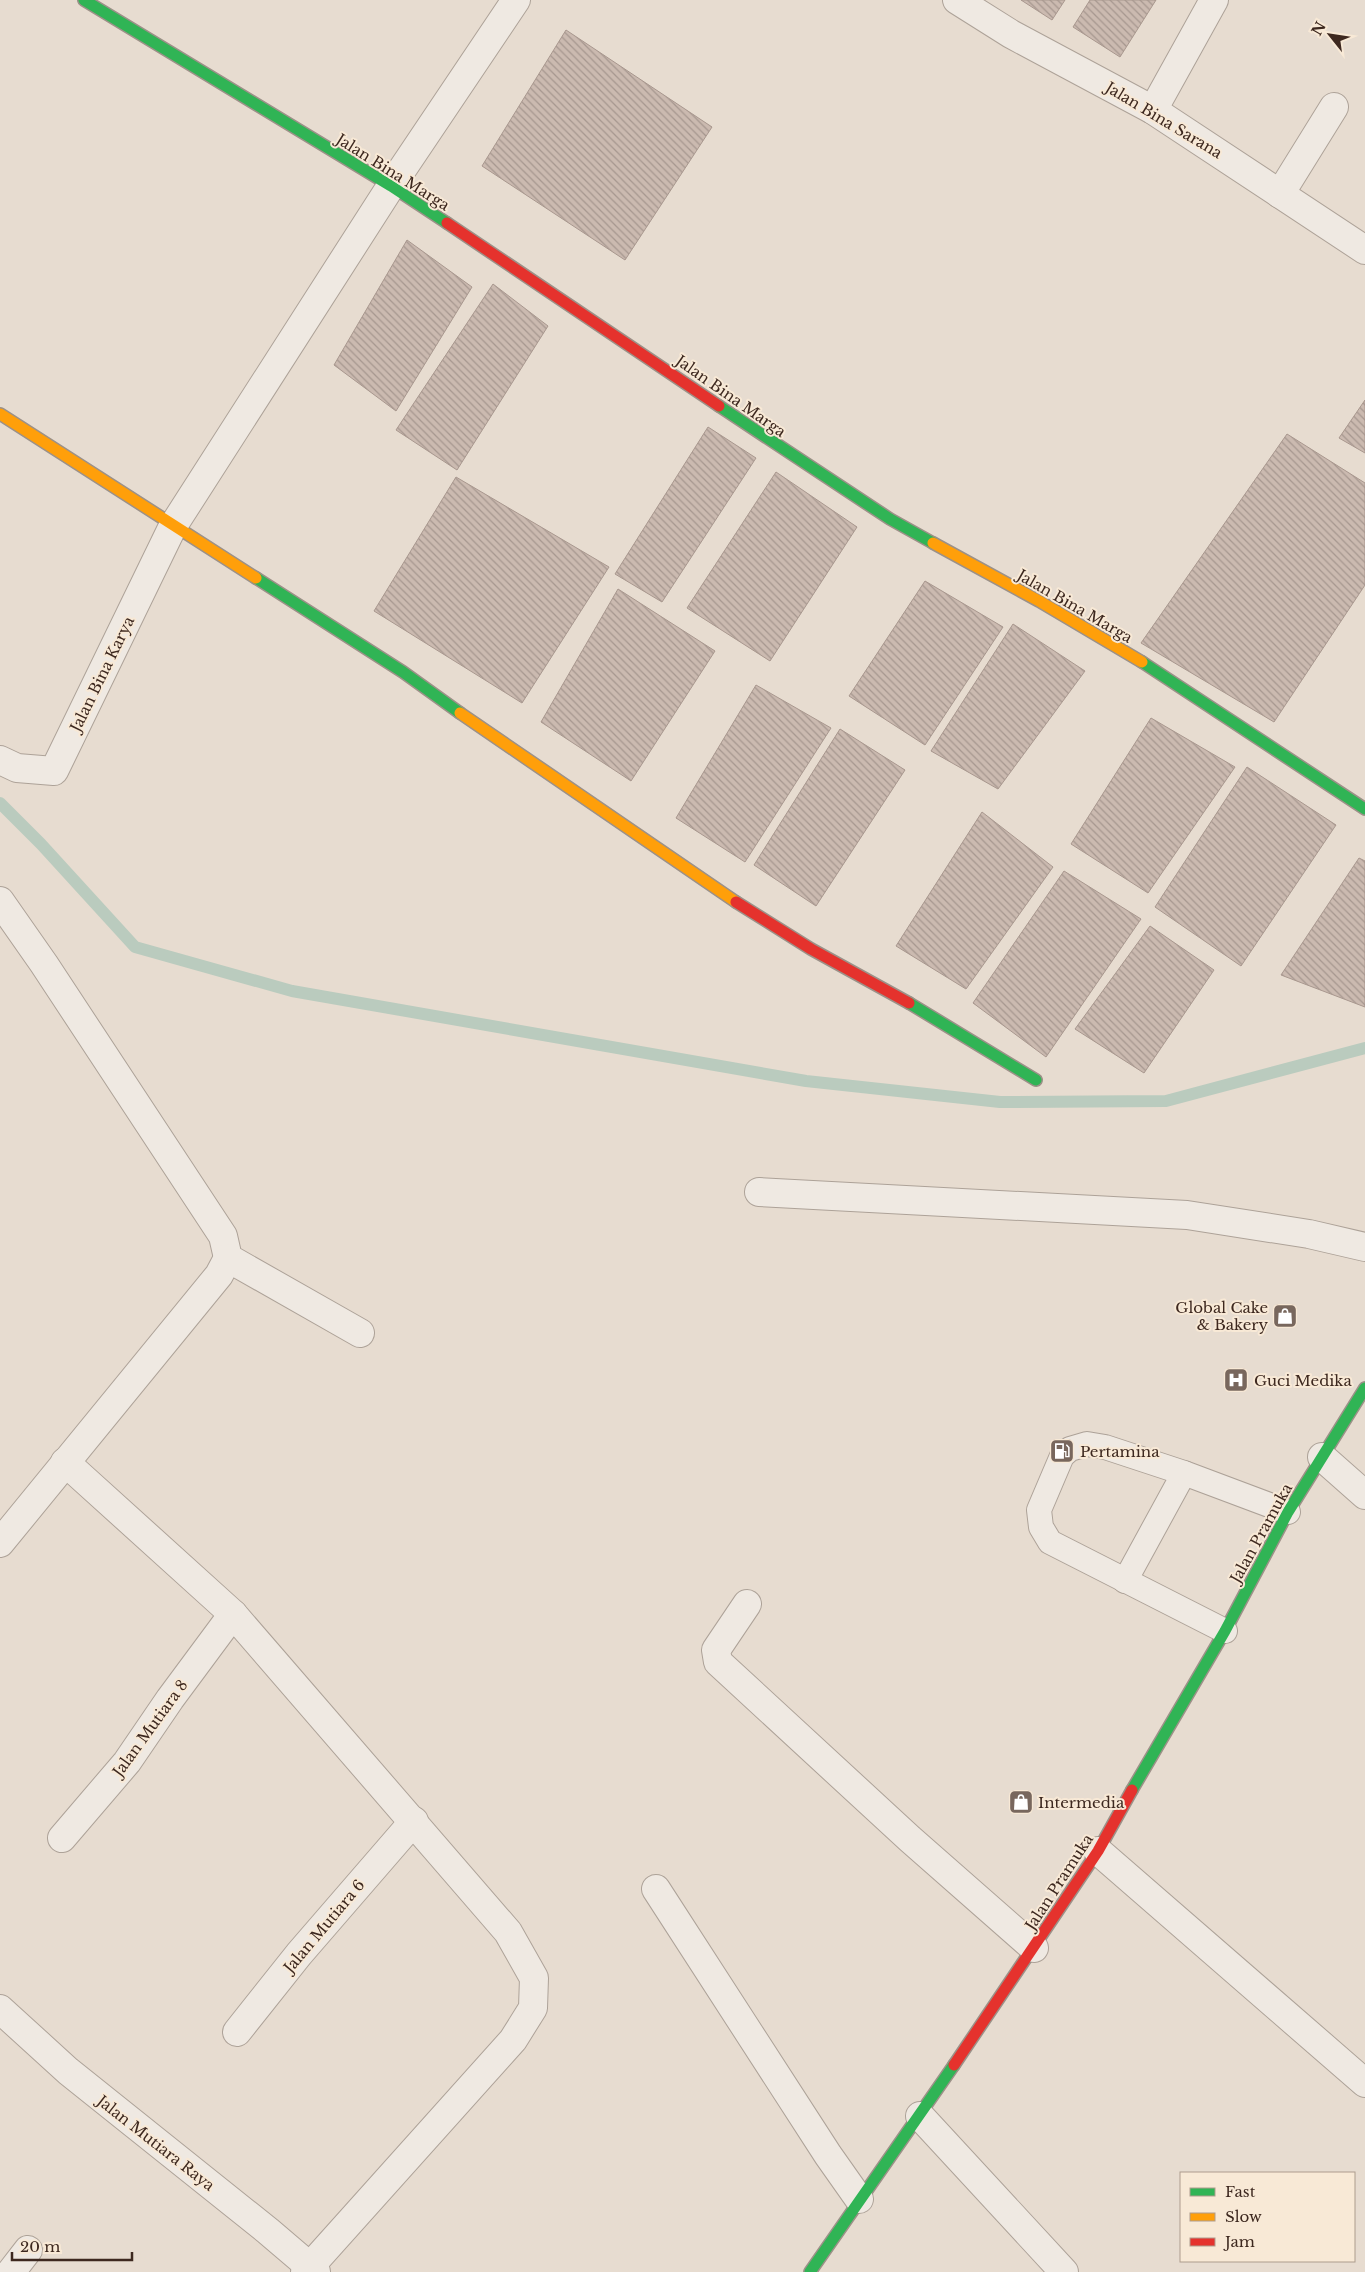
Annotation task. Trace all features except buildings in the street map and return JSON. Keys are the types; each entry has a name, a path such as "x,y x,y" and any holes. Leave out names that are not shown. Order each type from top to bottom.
{"street":[{"path":"173,526 391,186 516,0"},
{"name":"Jalan Bina Sarana","path":"957,0 1011,34 1153,110 1365,250"},
{"path":"1153,110 1214,0"},
{"name":"Jalan Bina Marga","path":"91,2 391,186 680,378 749,427 890,519 1039,601 1175,682 1256,739 1365,809"},
{"path":"1280,194 1334,107"},
{"path":"0,414 403,672 506,746 589,800 722,893 811,948 900,997 1036,1080"},
{"name":"Jalan Bina Karya","path":"0,760 17,768 54,772 173,526"},
{"path":"0,901 50,972 223,1236 228,1258 219,1275 0,1543"},
{"path":"760,1192 1187,1215 1309,1234 1365,1247"},
{"path":"228,1258 360,1333"},
{"name":"Jalan Pramuka","path":"810,2272 859,2199 920,2116 1098,1851 1170,1722 1225,1631 1288,1512 1365,1388"},
{"path":"1322,1457 1365,1495"},
{"path":"65,1462 233,1614 414,1821 447,1864 508,1932 534,1978 533,2008 513,2040 310,2270"},
{"path":"747,1604 716,1650 718,1662 910,1839 1034,1948"},
{"name":"Jalan Mutiara 8","path":"62,1838 127,1762 170,1699 233,1614"},
{"name":"Jalan Mutiara 6","path":"237,2032 299,1954 414,1821"},
{"path":"1098,1851 1365,2083"},
{"path":"656,1889 828,2155 859,2199"},
{"name":"Jalan Mutiara Raya","path":"0,2009 68,2072 268,2231 310,2270"},
{"path":"920,2116 1064,2272"},
{"path":"11,2272 28,2250"}],"lane":[{"path":"1225,1631 1050,1542 1041,1527 1039,1510 1062,1456 1070,1449 1088,1444 1105,1447 1184,1473 1288,1512"},
{"path":"1125,1581 1184,1473"}],"waterway":[{"path":"0,803 41,844 135,947 292,991 806,1081 1000,1102 1166,1101 1365,1048"}],"traffic: fast":[{"path":"84,0 391,186 447,223"},
{"path":"719,406 890,519 933,543"},
{"path":"256,578 403,672 460,713"},
{"path":"1142,662 1365,809"},
{"path":"909,1003 1036,1080"},
{"path":"1132,1790 1225,1631 1288,1512 1365,1388"},
{"path":"810,2272 954,2065"}],"traffic: slow":[{"path":"0,414 256,578"},
{"path":"933,543 1039,601 1142,662"},
{"path":"460,713 736,902"}],"traffic: jam":[{"path":"447,223 719,406"},
{"path":"736,902 811,949 909,1003"},
{"path":"954,2065 1098,1851 1132,1790"}],"place":[{"name":"Global Cake & Bakery","path":"1285,1316"},
{"name":"Guci Medika","path":"1236,1380"},
{"name":"Pertamina","path":"1062,1451"},
{"name":"Intermedia","path":"1021,1802"}]}
